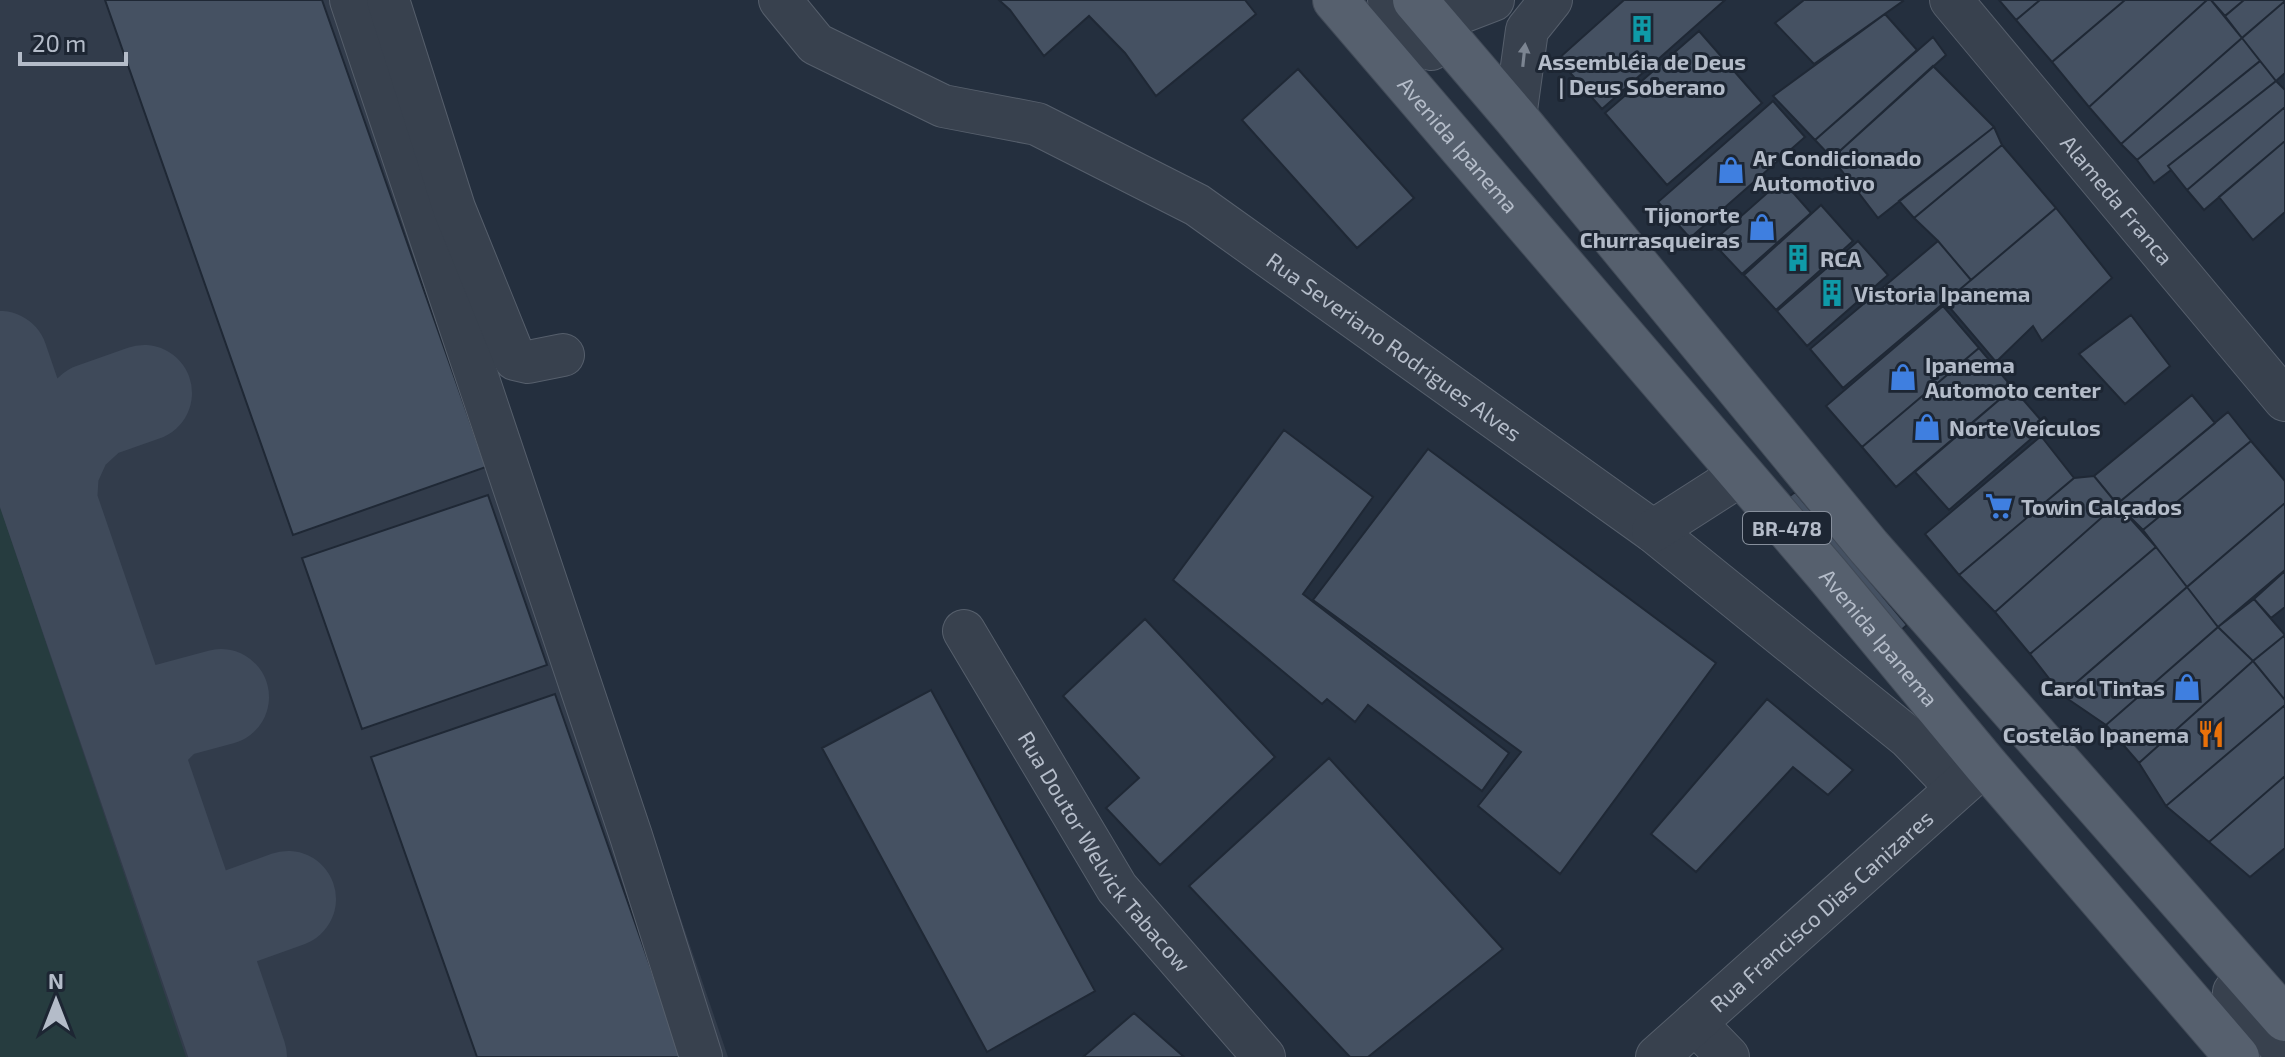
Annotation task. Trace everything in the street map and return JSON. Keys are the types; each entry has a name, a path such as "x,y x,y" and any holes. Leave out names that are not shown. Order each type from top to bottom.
{"main road":[{"name":"Avenida Ipanema","path":"1335,0 1912,674 1971,776 2237,1057"},
{"name":"BR-478","path":"1408,2 1515,117 1869,547 2285,1019"}],"street":[{"path":"351,0 631,836 701,1057"},
{"path":"388,0 454,208 515,359 528,362 563,355"},
{"name":"Rua Severiano Rodrigues Alves","path":"780,0 816,44 943,106 1037,124 1197,205 1653,531 1909,738 1971,776"},
{"path":"1348,0 1917,670 2117,896 2253,1057"},
{"path":"1408,2 1454,15 1493,0"},
{"path":"1515,117 1527,30 1551,0"},
{"name":"Alameda Franca","path":"1951,0 2285,400"},
{"path":"1408,2 2285,1052"},
{"path":"1653,531 1742,474"},
{"name":"Rua Doutor Welvick Tabacow","path":"964,631 1117,888 1264,1057"},
{"name":"Rua Francisco Dias Canizares","path":"1657,1057 1971,776"},
{"path":"1695,1023 1728,1057"}],"shaded area":[{"path":"0,0 368,0 728,1057 0,1057"}],"green space":[{"path":"0,507 186,1057 0,1057"}],"building":[{"path":"105,0 322,0 486,467 293,535"},
{"path":"999,0 1245,0 1256,14 1156,96 1125,53 1089,16 1044,56"},
{"name":"Assembléia de Deus | Deus Soberano","path":"1624,0 1725,0 1602,109 1558,59"},
{"path":"1804,0 1903,1 1814,64 1775,23"},
{"path":"1999,0 2040,0 2016,20"},
{"path":"2040,0 2125,0 2052,62 2016,20"},
{"path":"2125,0 2207,0 2089,107 2052,62"},
{"path":"2207,0 2211,0 2242,38 2121,144 2089,107"},
{"path":"2211,0 2244,0 2225,16"},
{"path":"2244,0 2285,1 2242,38 2225,16"},
{"path":"2285,1 2285,73 2276,81 2242,38"},
{"path":"1885,14 1917,50 1815,140 1773,96"},
{"path":"1699,31 1762,103 1667,185 1605,113"},
{"path":"1933,37 1946,55 1832,158 1815,140"},
{"path":"2242,38 2260,61 2137,160 2121,144"},
{"path":"2260,61 2276,81 2168,166 2171,170 2154,183 2137,160"},
{"path":"1933,66 1994,127 1878,218 1832,158"},
{"path":"1298,69 1414,198 1357,248 1242,120"},
{"path":"2276,81 2285,90 2285,107 2187,190 2168,166"},
{"name":"Ar Condicionado Automotivo","path":"1773,101 1805,137 1690,238 1658,202"},
{"path":"2285,107 2285,141 2204,210 2187,190"},
{"path":"1994,127 2002,145 1914,218 1899,201"},
{"path":"2285,141 2285,212 2253,240 2219,197"},
{"path":"2002,145 2056,208 1971,280 1914,218"},
{"name":"Tijonorte Churrasqueiras","path":"1782,180 1811,213 1742,274 1712,242"},
{"name":"RCA","path":"1821,205 1853,241 1776,310 1744,275"},
{"path":"2056,208 2112,278 2042,341 2033,326 1996,362 1945,302"},
{"name":"Vistoria Ipanema","path":"1858,241 1888,275 1807,346 1777,311"},
{"path":"1938,241 1971,280 1843,388 1810,349"},
{"name":"Ipanema Automoto center","path":"1943,306 1979,348 1862,447 1826,406"},
{"path":"2131,315 2170,366 2125,404 2079,354"},
{"name":"Norte Veículos","path":"1979,348 2013,388 1896,487 1862,447"},
{"path":"2013,388 2046,426 1949,510 1915,472"},
{"path":"2192,395 2215,423 2117,504 2094,476"},
{"path":"2228,412 2251,441 2143,530 2117,504"},
{"path":"1284,430 1373,497 1303,594 1509,753 1482,791 1368,705 1355,722 1327,699 1322,704 1173,580"},
{"name":"Towin Calçados","path":"2041,436 2074,478 1959,575 1925,534"},
{"path":"2251,441 2285,481 2285,503 2187,587 2143,530"},
{"path":"1428,449 1716,663 1560,874 1478,806 1521,752 1313,600"},
{"name":"Towin Calçados","path":"2094,476 2117,504 1995,612 1959,575 2074,478"},
{"path":"1795,492 1907,625 1892,638 1780,504"},
{"path":"488,495 547,665 362,729 302,558"},
{"path":"2285,503 2285,570 2218,627 2187,587"},
{"path":"2117,504 2156,547 2030,654 1995,612"},
{"path":"2156,547 2187,587 2062,695 2030,654"},
{"path":"2285,571 2285,607 2271,618 2254,599"},
{"name":"Costelão Ipanema","path":"2187,587 2218,627 2106,725 2062,695"},
{"path":"2254,599 2285,635 2253,661 2218,627"},
{"path":"1145,619 1275,757 1160,865 1106,808 1139,778 1063,696"},
{"name":"Carol Tintas","path":"2218,627 2253,661 2139,763 2106,725"},
{"path":"2285,635 2285,700 2253,661"},
{"name":"Costelão Ipanema","path":"2253,661 2285,700 2285,705 2166,806 2139,763"},
{"path":"931,690 1095,991 987,1052 822,748"},
{"path":"555,694 682,1057 477,1057 371,757"},
{"path":"1767,699 1853,770 1828,795 1793,767 1696,872 1651,834"},
{"path":"2285,705 2285,776 2209,842 2166,806"},
{"path":"1329,758 1503,949 1368,1057 1350,1057 1189,886"},
{"path":"2285,776 2285,848 2250,877 2209,842"},
{"path":"1134,1013 1184,1057 1083,1057"}],"taxiway":[{"path":"0,359 239,1057"},
{"path":"49,502 51,469 66,436 93,411 144,393"},
{"path":"138,761 145,735 169,711 221,697"},
{"path":"206,958 214,936 230,920 288,899"}],"place":[{"name":"Assembléia de Deus | Deus Soberano","path":"1642,29"},
{"name":"Ar Condicionado Automotivo","path":"1731,170"},
{"name":"Tijonorte Churrasqueiras","path":"1762,227"},
{"name":"RCA","path":"1798,258"},
{"name":"Vistoria Ipanema","path":"1832,293"},
{"name":"Ipanema Automoto center","path":"1903,377"},
{"name":"Norte Veículos","path":"1927,427"},
{"name":"Towin Calçados","path":"1999,506"},
{"name":"Carol Tintas","path":"2187,687"},
{"name":"Costelão Ipanema","path":"2211,734"}]}
